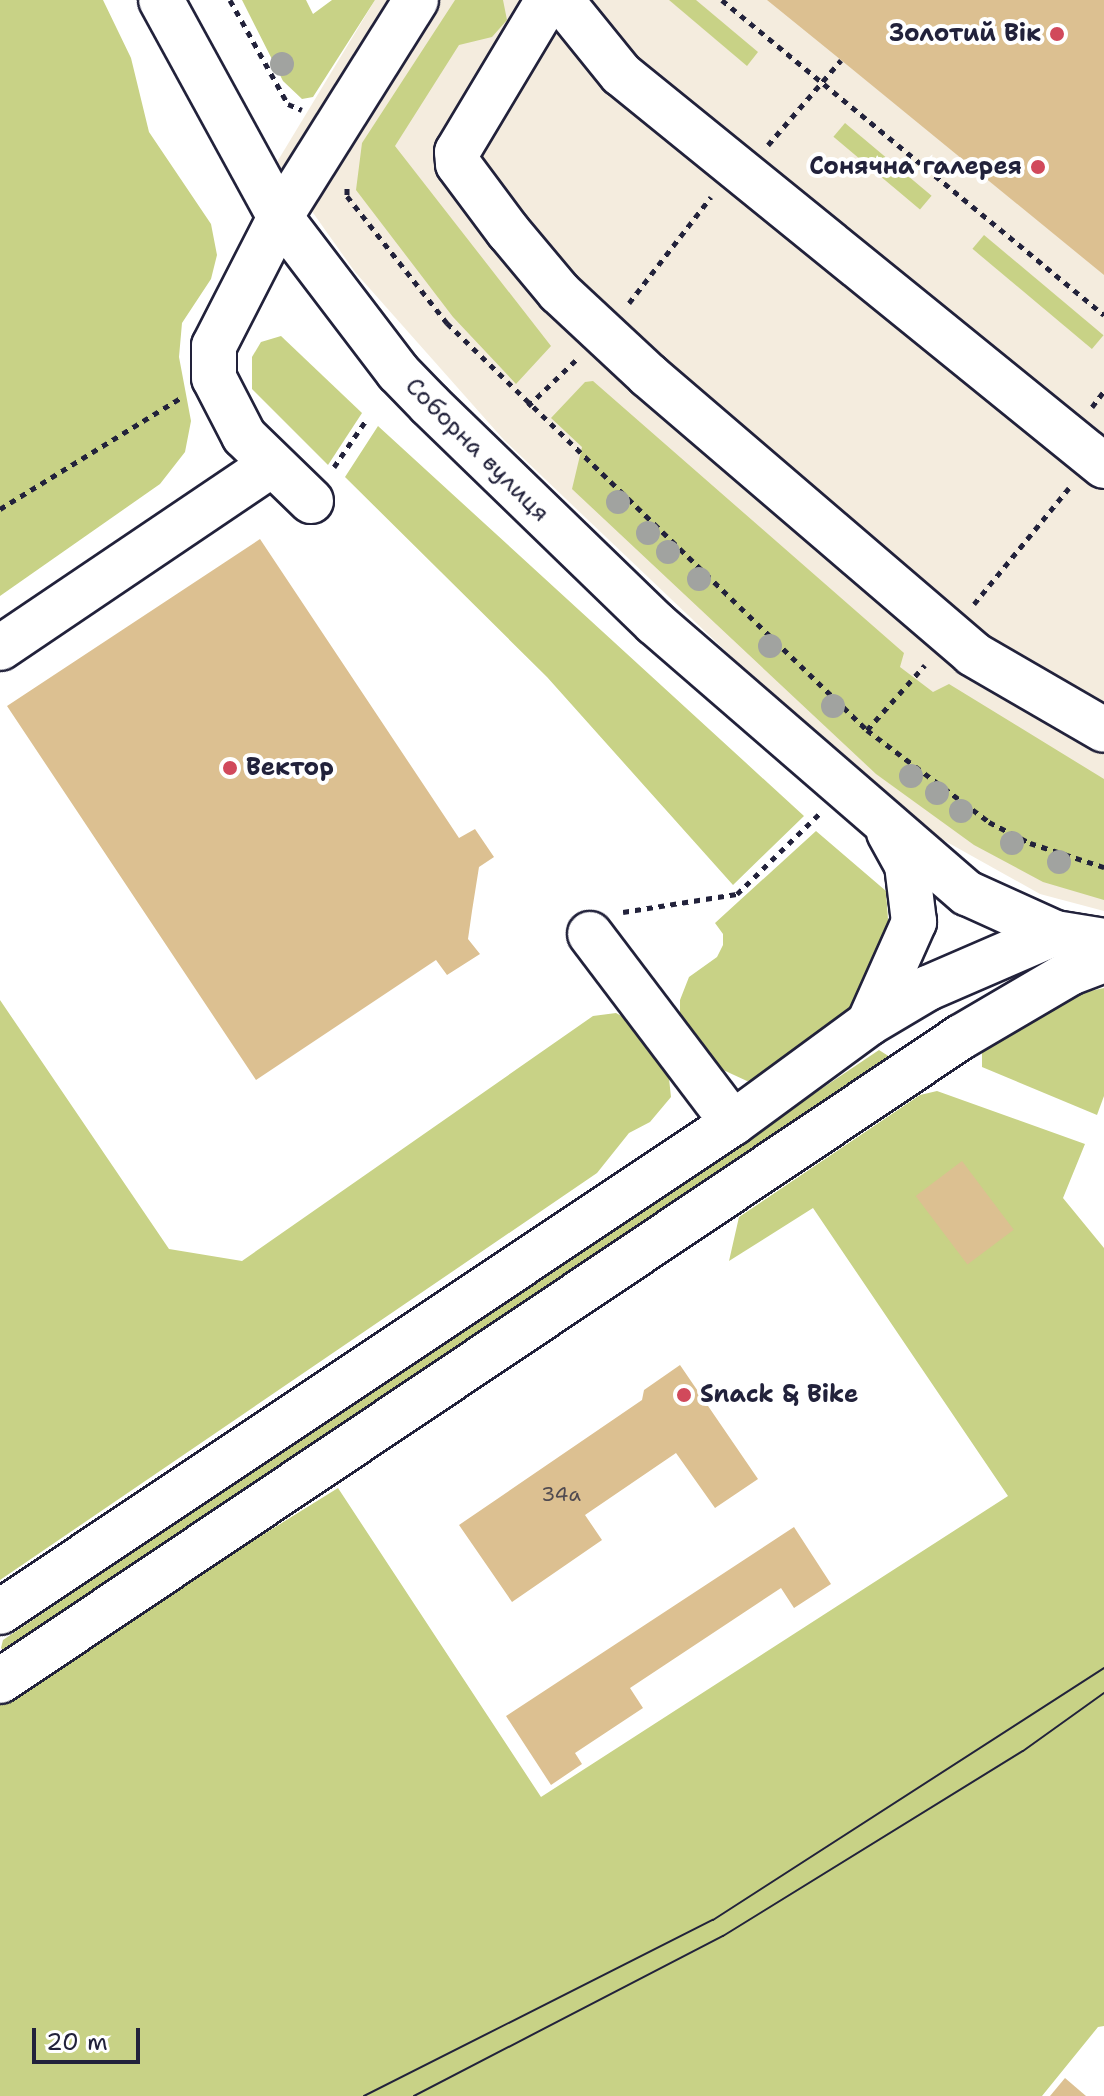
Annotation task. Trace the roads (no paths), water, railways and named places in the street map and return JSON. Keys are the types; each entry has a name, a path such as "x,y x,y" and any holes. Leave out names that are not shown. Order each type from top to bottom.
{"street":[{"name":"Соборна вулиця","path":"161,0 280,217 420,394 655,623 843,791 967,893 1055,933 1104,941"},
{"path":"311,501 244,436 214,378 214,346 280,217 416,0"},
{"path":"548,0 457,152 458,164 559,292 604,335 973,654 1104,730"},
{"path":"561,0 621,74 1099,461"},
{"path":"0,648 271,465"},
{"path":"869,1023 914,922 907,865 884,823"},
{"path":"602,923 733,1123"},
{"path":"0,1612 733,1123 869,1023 928,988 1055,933"},
{"path":"0,1681 961,1037 1070,973 1104,960"}],"tram line":[{"path":"364,2096 713,1920 1104,1668"},
{"path":"414,2096 723,1936 1023,1751 1104,1693"}],"place":[{"name":"Золотий Вік","path":"1057,34"},
{"name":"Сонячна галерея","path":"1038,167"},
{"name":"Вектор","path":"230,768"},
{"name":"Snack & Bike","path":"684,1395"}]}
